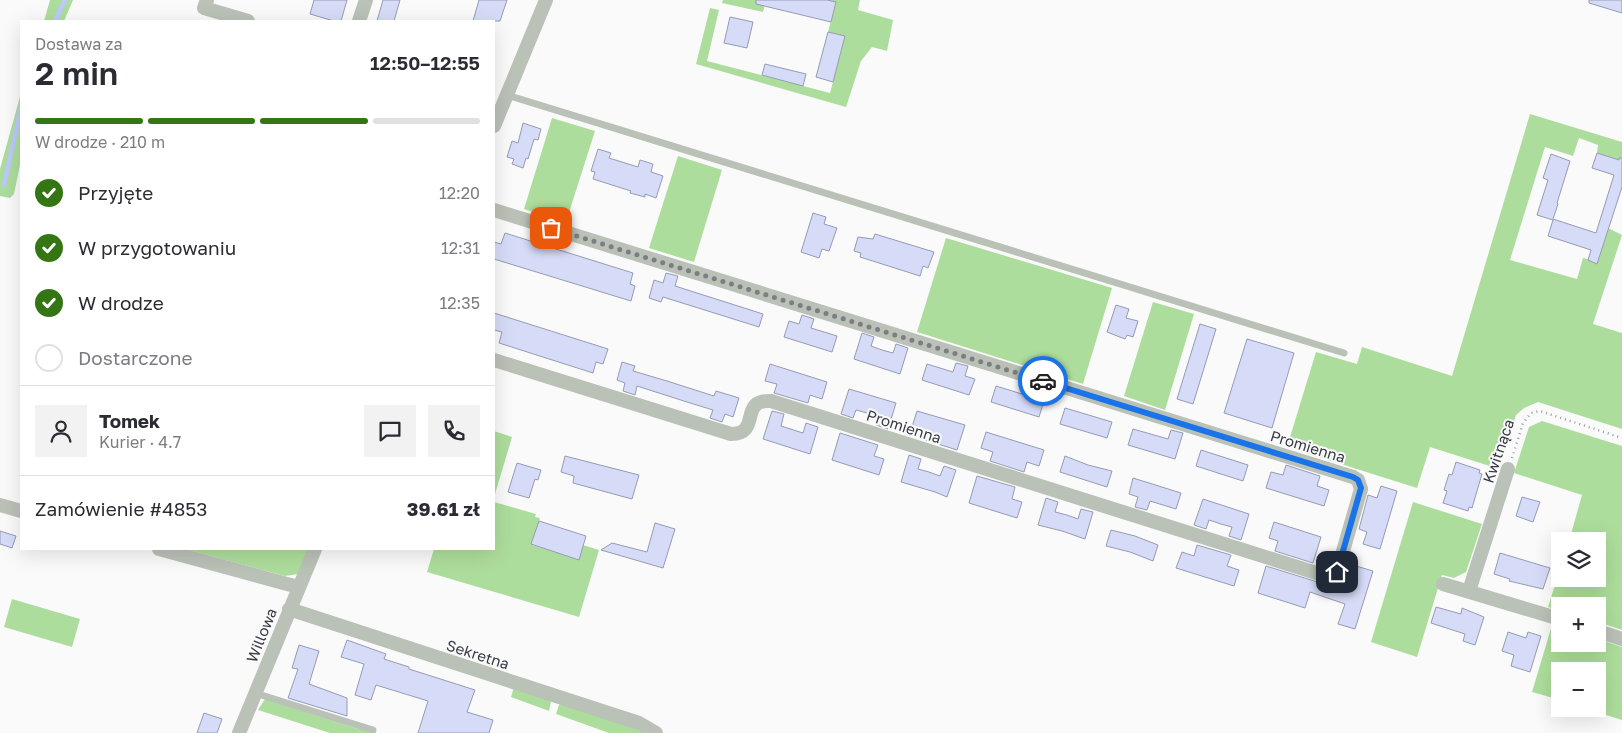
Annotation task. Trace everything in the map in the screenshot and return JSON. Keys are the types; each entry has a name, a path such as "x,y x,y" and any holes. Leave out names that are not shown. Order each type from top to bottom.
{"street":[{"path":"207,0 204,8 245,20"},
{"path":"360,20 366,0"},
{"path":"495,122 502,96 546,0"},
{"name":"Promienna","path":"495,210 1353,477 1358,480 1361,488 1337,572 1334,575 1326,576 771,401 761,402 755,406 744,432 741,434 731,434 495,360"},
{"name":"Kwitnąca","path":"1469,591 1508,469"},
{"path":"0,505 20,511"},
{"path":"163,550 298,587"},
{"name":"Willowa","path":"238,733 315,550"},
{"path":"1443,584 1551,616"},
{"name":"Sekretna","path":"289,610 639,723 656,733"},
{"path":"1606,633 1622,638"}],"lane":[{"path":"502,96 1344,353"},
{"path":"255,693 373,730"}],"path":[{"name":"Kwitnąca","path":"1508,469 1523,423 1531,413 1540,411 1622,438"}],"green space":[{"path":"50,0 73,0 64,20 44,20"},
{"path":"723,0 766,0 763,12 722,3"},
{"path":"827,0 860,0 858,10 893,20 887,51 872,47 861,61 846,107 696,64 710,8 719,10 707,61 830,93 845,36 828,32 836,3"},
{"path":"20,97 20,165 14,194 10,198 0,196 0,169"},
{"path":"1530,114 1622,142 1622,161 1597,153 1598,145 1579,138 1573,156 1545,147 1510,260 1577,279 1583,258 1597,261 1608,228 1622,235 1593,324 1622,333 1622,429 1538,402 1524,408 1516,415 1499,469 1430,447 1417,488 1287,447 1316,352 1357,364 1362,347 1452,376"},
{"path":"552,118 595,131 566,222 524,209"},
{"path":"678,156 722,170 694,262 649,248"},
{"path":"946,238 1112,288 1083,384 917,332"},
{"path":"1153,302 1194,314 1165,410 1124,396"},
{"path":"1542,421 1622,446 1622,630 1606,625 1606,597 1551,597 1554,587 1606,587 1606,532 1572,532 1582,495 1514,473 1529,427"},
{"path":"495,431 512,437 495,494"},
{"path":"495,502 536,514 535,517 540,518 532,545 578,559 583,545 599,550 579,617 427,572 434,550 495,550"},
{"path":"1413,502 1482,524 1466,572 1454,578 1442,575 1417,657 1371,642"},
{"path":"189,550 309,550 298,574 285,576"},
{"path":"1551,598 1551,608 1548,607"},
{"path":"12,599 80,619 72,647 4,627"},
{"path":"1551,628 1551,652 1606,652 1606,642 1622,647 1622,720 1606,715 1606,662 1551,662 1551,697 1532,692"},
{"path":"514,687 546,697 551,702 549,711 511,697"},
{"path":"265,699 358,729 377,733 330,733 258,710"},
{"path":"569,704 646,733 609,733 556,714 559,705"}],"building":[{"path":"314,0 347,0 341,20 331,20 310,14"},
{"path":"383,0 400,0 394,20 377,20"},
{"path":"479,0 507,0 500,21 473,20"},
{"path":"756,0 827,0 836,2 831,22 756,4"},
{"path":"1589,0 1622,0 1622,13 1589,3"},
{"path":"730,17 753,22 747,48 724,43"},
{"path":"828,32 845,36 833,82 816,77"},
{"path":"765,64 806,74 803,86 762,75"},
{"path":"523,123 541,129 538,140 534,139 523,168 512,164 514,159 507,157 512,141 518,143"},
{"path":"598,149 611,153 609,158 638,167 640,160 653,164 651,172 663,176 656,198 645,194 645,197 630,193 631,191 593,179 595,172 591,171"},
{"path":"1597,153 1619,160 1619,158 1622,158 1622,187 1597,264 1588,260 1591,250 1548,236 1553,220 1537,215 1548,180 1543,178 1551,154 1570,161 1553,219 1596,233 1614,175 1592,168"},
{"path":"813,213 826,217 824,224 837,228 829,251 822,249 819,258 801,252"},
{"path":"505,233 633,273 630,284 635,286 631,301 495,259 495,242 501,244"},
{"path":"875,234 934,252 928,268 923,266 920,276 860,257 861,253 854,251 858,237 873,239"},
{"path":"666,273 678,276 675,286 763,314 759,327 663,297 661,302 649,298 654,280 663,283"},
{"path":"1116,305 1129,309 1126,318 1138,321 1133,337 1127,335 1125,339 1107,332"},
{"path":"495,313 608,349 603,364 596,362 593,373 499,343 502,332 495,330"},
{"path":"802,315 814,319 811,328 837,336 832,352 784,337 789,321 799,324"},
{"path":"1200,324 1216,329 1193,404 1177,399"},
{"path":"862,333 874,337 871,346 882,350 893,353 896,344 908,348 900,374 854,359"},
{"path":"1247,339 1294,353 1272,428 1224,413"},
{"path":"622,362 635,366 633,371 714,396 716,391 739,398 733,417 725,414 722,422 710,418 713,410 637,386 635,395 623,391 625,383 617,380"},
{"path":"956,363 968,366 965,376 975,379 969,395 922,380 927,364 953,372"},
{"path":"770,364 827,382 822,399 810,395 808,403 774,393 777,384 765,381"},
{"path":"1025,384 1037,388 1034,398 1044,401 1039,417 991,402 996,386 1022,394"},
{"path":"849,389 896,403 888,429 876,425 878,417 867,413 856,410 853,418 841,414"},
{"path":"1065,408 1112,422 1107,438 1060,424"},
{"path":"772,411 784,414 781,426 803,433 806,423 818,427 810,454 763,439"},
{"path":"917,411 965,425 957,450 919,438 922,430 912,427"},
{"path":"1133,429 1168,439 1171,430 1183,433 1175,459 1128,445"},
{"path":"986,432 1044,450 1039,466 1027,462 1024,472 990,461 993,452 981,448"},
{"path":"840,433 878,445 874,456 884,459 879,475 832,460"},
{"path":"1201,450 1248,465 1243,481 1196,466"},
{"path":"909,455 921,459 918,469 940,476 944,466 956,470 947,497 901,482"},
{"path":"565,456 639,475 632,499 573,483 574,476 561,472"},
{"path":"1065,456 1088,465 1112,471 1107,487 1060,472"},
{"path":"1456,462 1480,470 1479,473 1482,474 1472,508 1469,507 1468,511 1443,503 1447,491 1444,490 1449,474 1452,475"},
{"path":"517,463 541,470 538,480 535,479 529,498 508,492"},
{"path":"1286,465 1320,476 1317,486 1329,490 1324,506 1266,488 1271,472 1283,475"},
{"path":"977,476 1015,487 1012,499 1022,502 1017,518 969,503"},
{"path":"1133,478 1181,493 1176,509 1150,501 1147,510 1135,507 1138,497 1129,494"},
{"path":"1381,486 1397,491 1380,549 1363,544 1367,532 1359,529 1368,495 1377,498"},
{"path":"1522,497 1540,502 1533,522 1516,516"},
{"path":"1046,498 1058,502 1055,512 1078,519 1081,509 1093,512 1085,539 1038,525"},
{"path":"1203,499 1249,514 1241,540 1229,536 1232,527 1209,520 1206,529 1194,525"},
{"path":"539,521 586,536 579,560 531,544"},
{"path":"1274,522 1321,537 1313,563 1275,551 1278,541 1269,538"},
{"path":"655,523 675,529 663,568 601,550 612,543 647,552"},
{"path":"1111,530 1135,536 1158,545 1153,561 1130,552 1106,546"},
{"path":"0,531 16,536 12,548 0,544"},
{"path":"1197,545 1231,555 1227,566 1239,570 1234,586 1176,568 1182,552 1194,556"},
{"path":"1500,553 1550,568 1543,589 1509,581 1510,579 1494,574"},
{"path":"1266,566 1337,588 1339,582 1345,576 1353,578 1356,566 1373,571 1355,629 1338,624 1345,604 1310,592 1305,608 1258,593"},
{"path":"1436,607 1461,614 1462,608 1484,617 1475,645 1463,641 1465,634 1431,623"},
{"path":"1508,632 1526,638 1528,632 1541,636 1530,672 1511,666 1514,655 1502,651"},
{"path":"347,640 386,654 384,659 409,667 409,669 475,690 467,712 493,720 489,733 418,733 428,701 376,685 371,700 355,695 364,664 341,657"},
{"path":"299,645 319,651 309,684 347,698 347,716 288,698 298,669 292,668"},
{"path":"204,713 222,719 217,733 197,733"}],"waterway":[{"path":"55,20 65,0"},
{"path":"4,185 20,113"}],"way so far":[{"path":"551,228 1043,381"}],"route":[{"path":"1043,381 1358,480 1361,488 1337,572"}]}
